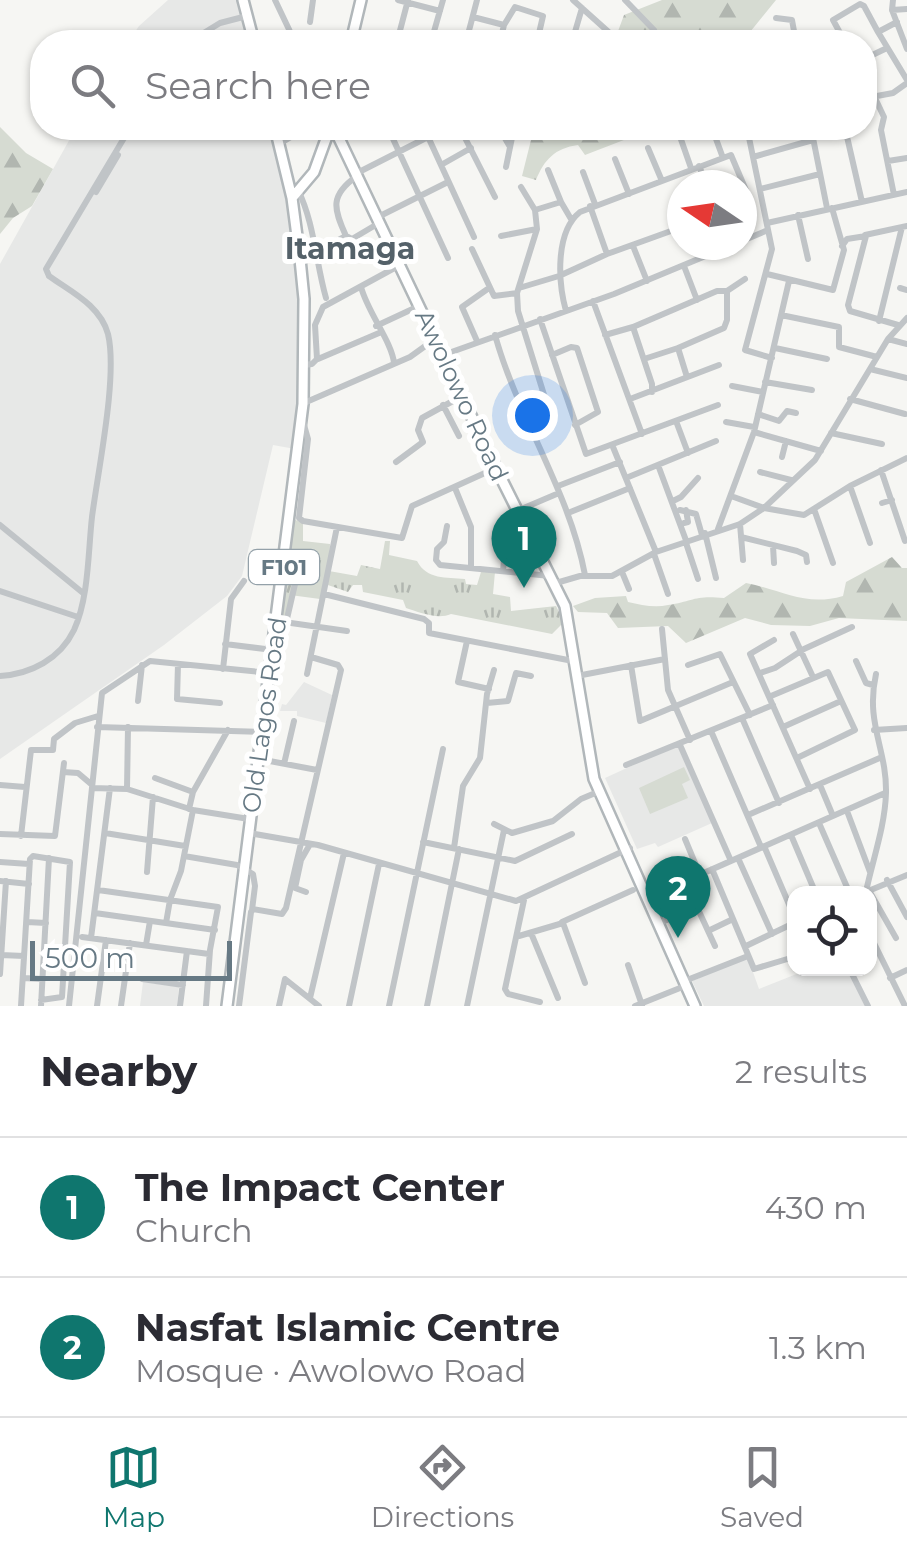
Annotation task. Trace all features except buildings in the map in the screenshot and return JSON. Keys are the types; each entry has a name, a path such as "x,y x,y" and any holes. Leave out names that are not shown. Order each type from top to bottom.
{"main road":[{"path":"243,0 250,30"},
{"name":"Old Lagos Road","path":"227,1006 261,732 273,650 282,622 303,404 304,300 293,189 279,140"},
{"path":"293,189 312,170 327,140"},
{"name":"Awolowo Road","path":"339,140 553,580"},
{"name":"Awolowo Road","path":"380,219 496,468 567,608 596,769 628,849"},
{"name":"Awolowo Road","path":"567,608 592,770 698,1006"},
{"name":"Awolowo Road","path":"649,897 686,983"}],"street":[{"path":"275,0 289,30"},
{"path":"310,22 313,0"},
{"path":"435,30 443,0"},
{"path":"470,30 477,0"},
{"path":"573,0 606,30"},
{"path":"625,0 654,30"},
{"path":"893,0 892,10 907,49"},
{"path":"399,30 404,1 440,11"},
{"path":"838,30 833,20 858,1 877,30"},
{"path":"503,30 515,7 542,14 540,30"},
{"path":"576,30 582,8"},
{"path":"892,10 907,9"},
{"path":"210,30 220,23 247,18"},
{"path":"473,18 504,25"},
{"path":"776,18 792,20 793,30"},
{"path":"894,195 880,130 885,120 877,96 897,91 907,82 878,32 897,22"},
{"path":"877,53 887,48"},
{"path":"0,676 21,674 45,663 68,640 78,617 108,384 108,342 104,324 86,300 46,270 125,140"},
{"path":"280,144 287,140"},
{"path":"393,140 448,258"},
{"path":"424,140 358,174 341,189 335,207 346,236 352,239 448,182"},
{"path":"429,140 474,237"},
{"path":"467,140 496,197"},
{"path":"506,140 510,147"},
{"path":"506,167 511,140"},
{"path":"682,140 697,170"},
{"path":"718,140 735,170"},
{"path":"749,140 772,249 745,350 772,358"},
{"path":"753,157 813,140 829,208 844,242 832,290 767,274"},
{"path":"849,140 862,202"},
{"path":"441,166 471,148"},
{"path":"648,148 662,181"},
{"path":"571,219 592,205 727,156"},
{"path":"888,161 907,158"},
{"path":"615,159 629,194"},
{"path":"548,170 571,219 559,276 566,310"},
{"path":"583,172 607,254"},
{"path":"760,189 820,174"},
{"path":"521,187 535,210 536,229 518,290 521,326 546,398 524,408"},
{"path":"293,189 307,212 326,298"},
{"path":"757,232 798,215 907,192"},
{"path":"535,210 561,202"},
{"path":"798,215 808,259"},
{"path":"844,242 904,227 903,252 879,321"},
{"path":"501,236 536,229"},
{"path":"472,249 494,296 559,276 667,233"},
{"path":"866,235 848,308 858,315 898,325"},
{"path":"314,254 346,236"},
{"path":"634,246 647,281"},
{"path":"444,354 698,260"},
{"path":"316,359 315,325 322,307 401,264"},
{"path":"684,266 697,300"},
{"path":"605,335 717,291 727,292 745,279"},
{"path":"718,530 754,430 789,281"},
{"path":"361,286 394,363"},
{"path":"477,341 462,306 489,288"},
{"path":"644,358 678,348 726,326 727,292"},
{"path":"593,301 642,434"},
{"path":"304,365 420,306"},
{"path":"782,314 838,326 839,347 877,357"},
{"path":"447,526 444,542 437,549 438,563 553,580 585,575 604,578 655,553 740,524 764,508 821,451 888,339 907,318"},
{"path":"540,319 586,454 718,406"},
{"path":"633,327 654,388"},
{"path":"495,334 568,513 585,575"},
{"path":"303,404 410,357 435,339"},
{"path":"888,339 907,344"},
{"path":"552,355 577,348 591,382 598,412 575,425"},
{"path":"678,348 687,376"},
{"path":"775,348 826,359"},
{"path":"630,399 719,365"},
{"path":"870,369 907,378"},
{"path":"765,382 812,390"},
{"path":"732,386 763,392"},
{"path":"396,462 424,442 418,430 421,420 462,396"},
{"path":"850,399 905,414"},
{"path":"443,405 459,436"},
{"path":"758,414 780,421 788,411 796,413"},
{"path":"302,417 308,440 300,520 402,538 412,506 496,468"},
{"path":"676,421 688,452"},
{"path":"726,422 821,451"},
{"path":"831,433 882,444"},
{"path":"626,478 716,441"},
{"path":"782,457 786,441"},
{"path":"613,447 668,594"},
{"path":"731,496 801,515 906,456"},
{"path":"519,510 620,462"},
{"path":"658,466 698,579"},
{"path":"881,470 905,541"},
{"path":"760,472 793,480"},
{"path":"673,500 681,497 698,478"},
{"path":"850,486 870,543"},
{"path":"455,488 471,527 471,567"},
{"path":"568,513 630,488"},
{"path":"882,503 892,500"},
{"path":"814,509 833,562"},
{"path":"684,523 688,522 683,510 696,514 716,578"},
{"path":"740,524 742,560"},
{"path":"0,525 83,592"},
{"path":"307,674 337,527"},
{"path":"741,537 803,554 808,562"},
{"path":"774,546 774,563"},
{"path":"503,571 506,550"},
{"path":"298,571 282,622 347,631"},
{"path":"622,572 629,589"},
{"path":"223,668 232,598 244,581"},
{"path":"0,591 78,617"},
{"path":"324,594 424,619 429,634 576,661"},
{"path":"760,673 802,653 804,648 852,628"},
{"path":"662,629 668,690 690,740"},
{"path":"793,634 813,677"},
{"path":"468,640 458,682 488,689"},
{"path":"774,640 751,652 810,789"},
{"path":"225,644 273,650"},
{"path":"688,665 718,653 733,682 778,803"},
{"path":"252,910 284,912 300,844 340,670 338,665 311,657"},
{"path":"582,676 665,659"},
{"path":"69,1006 102,693 150,660 270,673"},
{"path":"856,661 866,683 873,686"},
{"path":"178,664 177,698 220,703"},
{"path":"631,664 640,721 733,682"},
{"path":"138,701 142,665"},
{"path":"427,1006 452,884 463,786 480,758 494,670"},
{"path":"626,766 746,716 828,672 855,732 797,758"},
{"path":"486,703 508,701 516,673 531,676"},
{"path":"867,886 886,793 874,730 876,674"},
{"path":"783,726 841,701"},
{"path":"21,836 31,750 53,750 54,738 98,716"},
{"path":"284,764 294,721"},
{"path":"97,727 261,732"},
{"path":"126,789 128,727"},
{"path":"874,730 907,728"},
{"path":"166,923 184,856 193,792 228,730"},
{"path":"711,731 787,903"},
{"path":"680,745 772,934"},
{"path":"388,1006 442,749"},
{"path":"748,816 882,758"},
{"path":"258,759 317,770"},
{"path":"0,834 55,836 63,768 87,771 92,764"},
{"path":"78,772 92,786 126,789 191,810 249,819"},
{"path":"155,778 193,792"},
{"path":"0,785 25,787"},
{"path":"820,785 833,816"},
{"path":"110,788 95,913 86,937 209,954"},
{"path":"494,824 512,833 553,822 581,799 600,790"},
{"path":"649,897 886,793"},
{"path":"147,872 154,798"},
{"path":"847,811 870,873"},
{"path":"818,823 846,886"},
{"path":"466,1006 504,830"},
{"path":"105,833 185,846"},
{"path":"248,833 344,853 516,901 628,849"},
{"path":"422,842 520,860 572,834"},
{"path":"791,835 813,886"},
{"path":"685,839 700,875"},
{"path":"306,892 295,888 301,860 310,845"},
{"path":"310,998 344,853"},
{"path":"184,856 243,869 255,876 242,1006"},
{"path":"21,1006 31,857 49,858 70,862 62,996 41,1003 49,858"},
{"path":"0,862 30,864"},
{"path":"349,1006 379,864"},
{"path":"712,870 754,969 787,959"},
{"path":"876,886 907,875"},
{"path":"888,880 907,917"},
{"path":"0,974 3,881 29,884"},
{"path":"685,881 715,946"},
{"path":"98,890 218,907 209,954 206,1006"},
{"path":"518,936 562,922 633,890"},
{"path":"524,900 506,992 541,1004"},
{"path":"662,922 697,908"},
{"path":"877,910 896,938"},
{"path":"95,913 216,930"},
{"path":"708,931 733,918"},
{"path":"146,945 150,921"},
{"path":"26,922 46,922"},
{"path":"562,922 586,983"},
{"path":"746,946 787,924"},
{"path":"531,933 558,998"},
{"path":"97,1006 106,940"},
{"path":"121,1006 130,943"},
{"path":"180,1006 187,950"},
{"path":"877,950 904,1006"},
{"path":"1,955 24,956"},
{"path":"628,964 640,1005 748,956"},
{"path":"890,978 907,970"},
{"path":"853,976 868,1006"},
{"path":"24,978 43,978"},
{"path":"278,1006 285,978 319,1006"},
{"path":"142,979 183,985"},
{"path":"530,1006 541,1004"}],"shaded area":[{"path":"168,0 240,0 247,30 136,30"},
{"path":"69,140 275,140 298,249 302,366 295,449 273,445 242,576 227,596 164,645 0,759 0,264"},
{"path":"304,682 332,695 326,723 297,716 297,711 280,711"},
{"path":"677,745 712,823 658,847 655,843 637,849 605,778"},
{"path":"748,958 759,989 792,976 850,976 865,1006 704,1006 692,981"},
{"path":"143,982 179,987 177,1006 140,1006"}],"green space":[{"path":"662,0 776,0 752,30 618,30 624,15"},
{"path":"0,127 26,153 53,169 32,206 13,218 0,234"},
{"path":"531,140 624,140 585,155 578,145 563,149 547,161 536,180 522,176"},
{"path":"293,519 303,523 303,541 330,544 329,571 357,576 361,565 380,569 385,541 390,541 389,555 417,561 426,572 438,576 465,579 466,584 477,585 481,572 495,572 493,594 510,597 511,611 556,606 564,622 552,634 451,614 434,616 406,608 403,600 363,592 362,585 353,585 348,592 325,584 320,599 290,595 285,622 278,625"},
{"path":"892,557 907,568 907,621 839,618 810,626 771,625 745,618 686,643 668,626 618,628 607,613 578,612 573,606 595,598 626,596 628,602 653,606 724,598 746,583 805,599 829,599 843,596 846,582"},
{"path":"684,767 690,780 682,784 688,798 650,814 639,788"}],"place":[{"name":"The Impact Center","path":"524,588"},
{"name":"Nasfat Islamic Centre","path":"678,938"}],"district":[{"name":"Itamaga","path":"350,248"}]}
